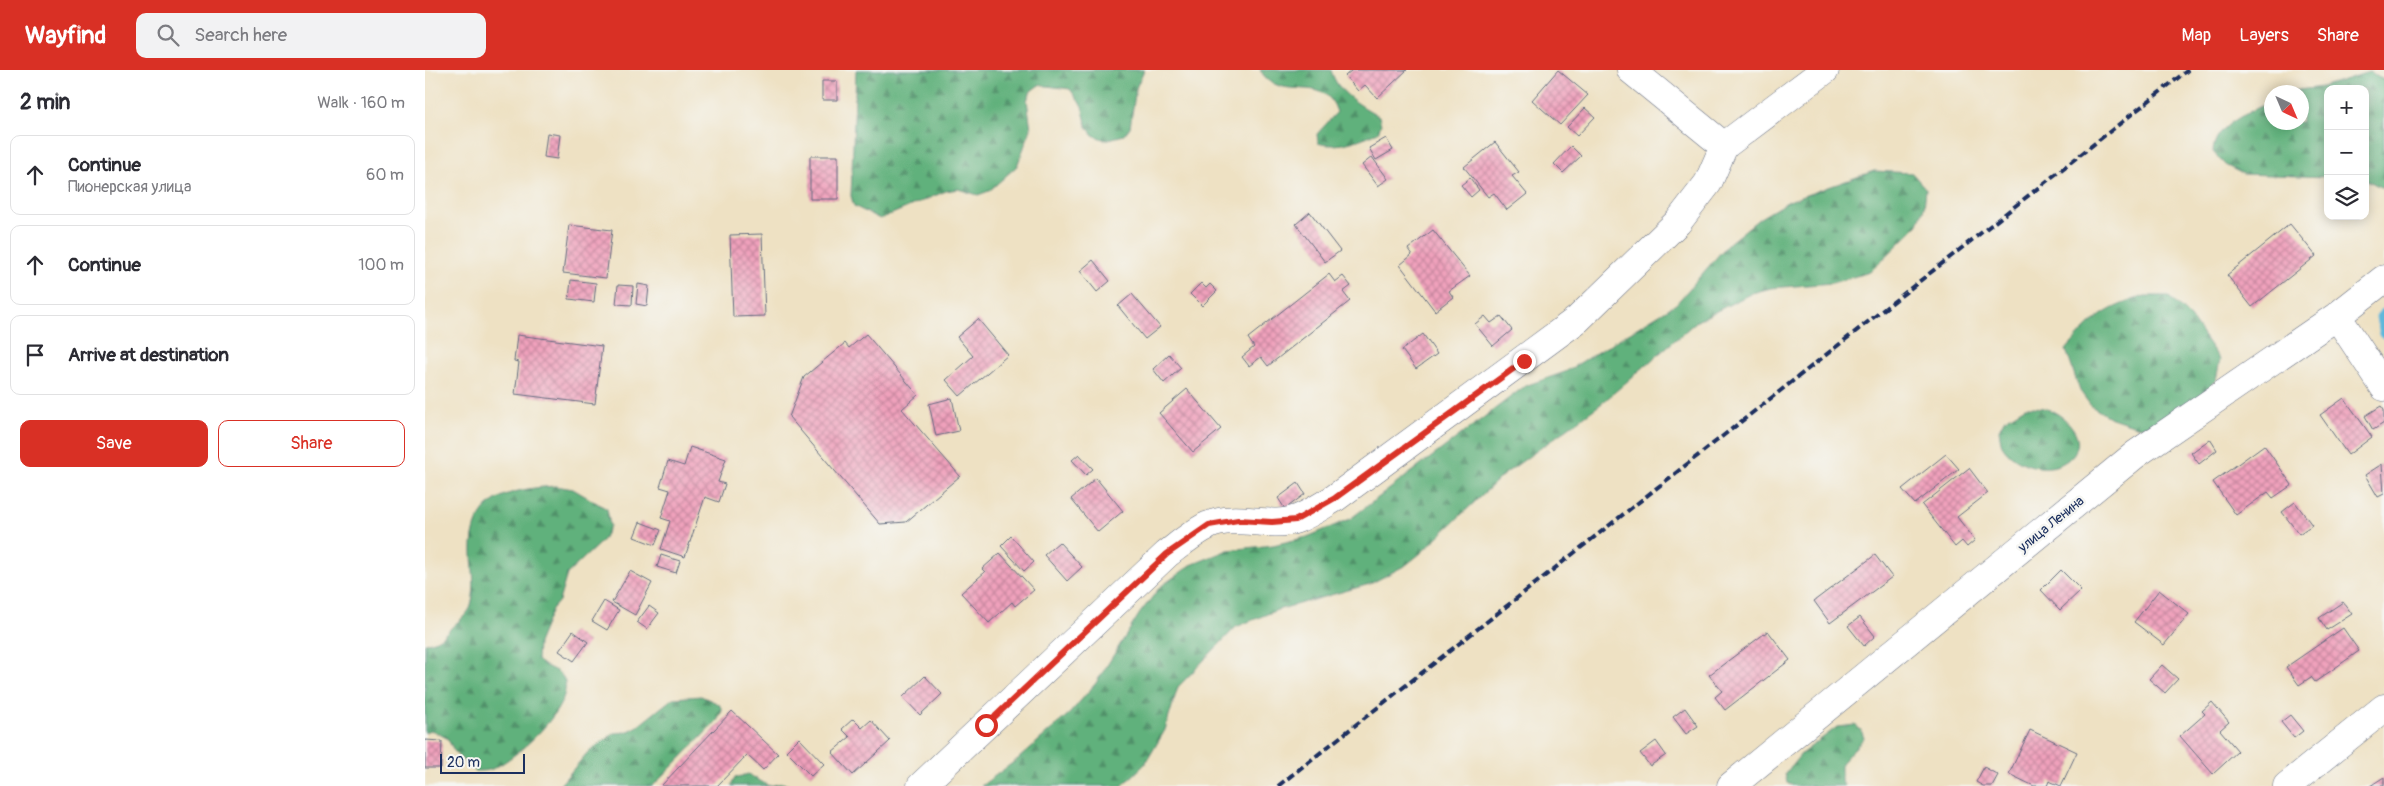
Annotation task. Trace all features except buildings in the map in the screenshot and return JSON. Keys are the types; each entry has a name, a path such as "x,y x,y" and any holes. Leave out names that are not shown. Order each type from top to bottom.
{"street":[{"path":"1631,70 1724,146"},
{"path":"921,786 1167,554 1209,525 1238,520 1272,522 1296,520 1335,498 1578,320 1679,222 1708,183 1724,146 1825,70"},
{"name":"улица Ленина","path":"1731,786 2136,454 2337,316 2384,279"},
{"path":"2337,316 2384,386"},
{"path":"2287,786 2384,708"}],"green space":[{"path":"856,70 1144,70 1136,88 1130,127 1124,135 1105,140 1093,135 1087,127 1082,106 1070,89 1039,85 1031,91 1027,100 1031,129 1017,166 989,191 978,195 958,189 946,191 880,219 854,206 851,196"},
{"path":"1260,70 1331,70 1338,85 1350,98 1379,116 1381,125 1378,132 1356,141 1341,144 1326,145 1318,143 1317,134 1337,112 1331,100 1322,93 1312,90 1279,86 1269,80"},
{"path":"2369,72 2384,79 2384,189 2369,181 2369,85 2328,85"},
{"path":"2324,86 2324,177 2243,174 2225,165 2213,152 2215,142 2226,127 2264,105 2264,130 2309,130 2309,89"},
{"path":"1874,171 1912,173 1926,189 1924,208 1917,226 1870,272 1832,283 1771,288 1752,293 1697,321 1601,404 1502,476 1406,565 1370,584 1277,610 1236,627 1178,687 1165,730 1145,764 1122,786 981,786 1018,759 1070,713 1096,683 1140,613 1160,587 1191,565 1228,550 1273,545 1307,537 1350,519 1525,386 1565,372 1676,304 1729,243 1760,218 1789,201"},
{"path":"2145,296 2168,296 2190,317 2220,360 2216,380 2193,403 2166,421 2139,427 2109,417 2091,406 2080,391 2066,350 2101,315 2119,305"},
{"path":"2025,407 2044,408 2067,421 2076,435 2078,443 2076,451 2070,458 2053,467 2043,467 2024,463 2008,452 2001,443 1999,430 2004,420"},
{"path":"556,486 573,489 607,509 610,526 602,541 567,574 559,601 552,609 538,643 537,660 562,676 565,690 561,703 552,717 529,743 494,768 475,771 456,754 447,738 431,730 425,733 425,643 440,638 464,617 470,609 474,591 472,545 475,528 481,515 489,505 500,498 526,489"},
{"path":"701,696 719,704 722,710 717,721 653,786 559,786 588,752 614,733 627,732 638,726 673,698"},
{"path":"1855,725 1861,730 1864,738 1841,763 1841,781 1845,786 1795,786 1787,782 1785,774 1801,754 1837,727"},
{"path":"748,774 769,786 731,786 735,778"},
{"path":"783,783 790,786 769,786"}],"waterway":[{"path":"2384,313 2380,317 2384,334"}],"railway":[{"path":"1278,786 2188,70"}],"route":[{"path":"986,725 1167,554 1187,539 1209,525 1238,520 1272,522 1296,520 1335,498 1524,361"}]}
